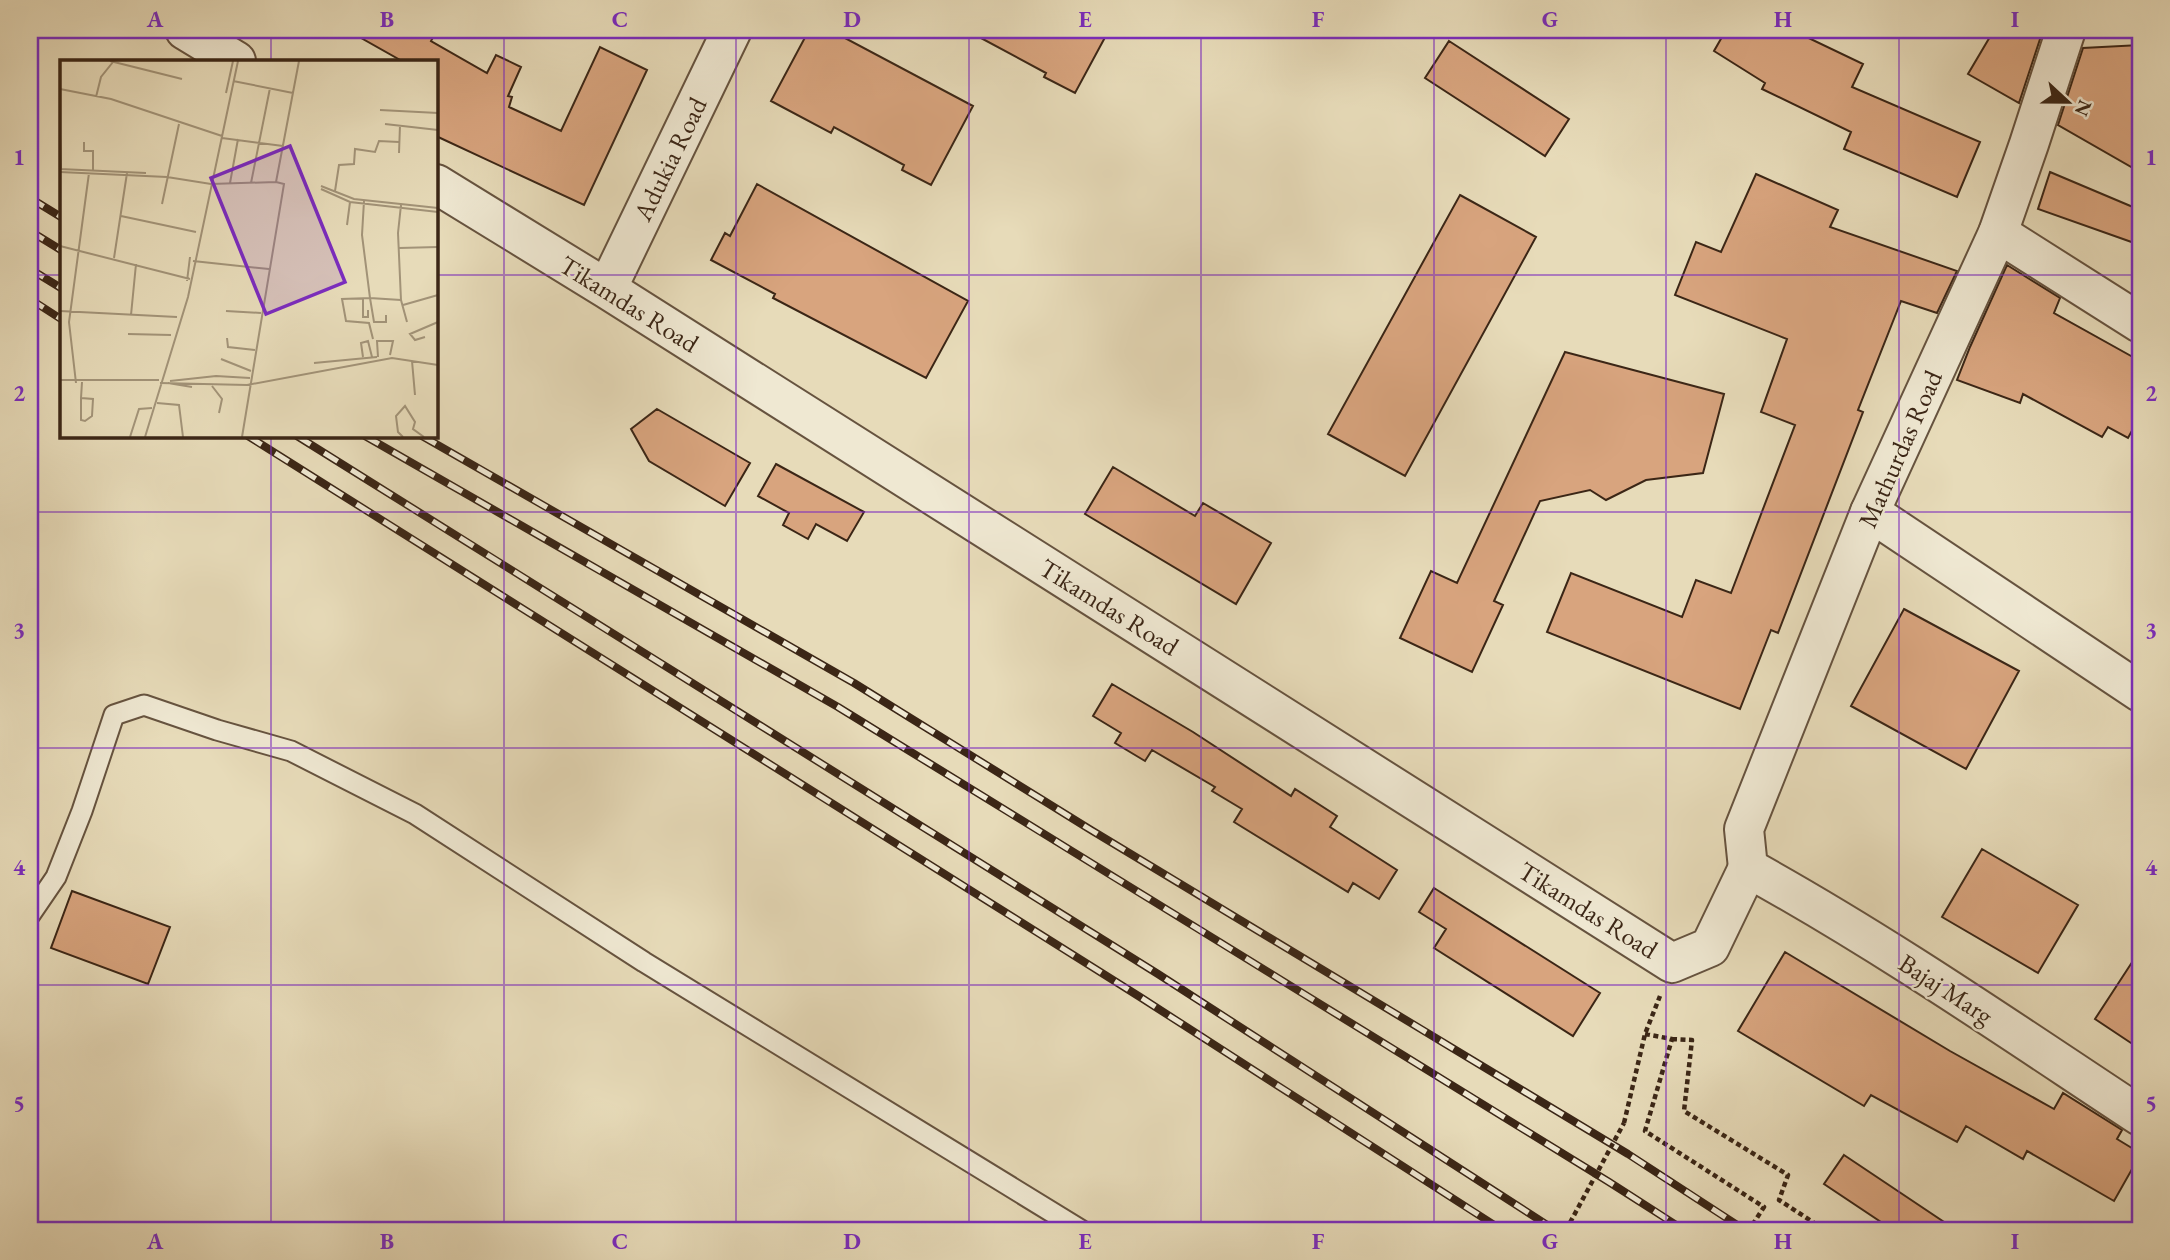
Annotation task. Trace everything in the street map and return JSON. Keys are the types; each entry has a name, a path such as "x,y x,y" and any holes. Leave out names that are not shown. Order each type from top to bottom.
{"street":[{"path":"185,30 234,60"},
{"name":"Adukia Road","path":"607,289 733,30"},
{"name":"Mathurdas Road","path":"1748,869 1744,830 1871,512 1998,233 2066,30"},
{"name":"Tikamdas Road","path":"438,185 607,289 1672,963 1710,947 1748,869"},
{"path":"1998,233 2140,323"},
{"path":"1871,512 2140,692"},
{"name":"Bajaj Marg","path":"1748,869 1806,900 1944,986 2140,1116"}],"lane":[{"path":"30,915 55,877 82,811 114,715 144,705 291,751 415,814 644,961 1081,1230"}],"path":[{"path":"1566,1230 1624,1123 1645,1034 1692,1040 1684,1111 1788,1175 1779,1200 1825,1230"},
{"path":"1672,1039 1645,1131 1764,1207 1749,1230"},
{"path":"1754,1223 1764,1230"}],"building":[{"path":"347,30 437,30 431,41 487,73 496,55 521,67 508,96 512,97 509,107 561,131 600,47 647,70 584,205 438,137 438,60 400,60"},
{"path":"809,30 830,30 973,106 931,185 902,170 904,165 834,127 831,133 771,101"},
{"path":"966,30 1109,30 1075,93 1044,77 1046,73"},
{"path":"1726,30 1792,30 1863,64 1852,87 1980,142 1957,197 1844,149 1851,132 1762,89 1765,83 1714,51"},
{"path":"1994,30 2043,30 2019,103 1968,74"},
{"path":"1449,41 1569,119 1545,156 1425,78"},
{"path":"2140,45 2140,172 2058,125 2083,48"},
{"path":"2050,172 2140,210 2140,245 2038,209"},
{"path":"1756,174 1838,210 1830,227 1957,271 1937,313 1901,301 1858,410 1863,412 1778,633 1771,630 1740,709 1547,632 1571,573 1682,617 1696,580 1731,593 1795,425 1761,412 1787,339 1675,295 1696,242 1721,252"},
{"path":"757,184 968,301 926,378 773,298 775,294 711,260 725,233 730,236"},
{"path":"1460,195 1536,237 1405,476 1328,434"},
{"path":"2007,265 2060,298 2054,313 2140,361 2140,416 2128,438 2108,427 2102,437 2023,394 2020,403 1957,380"},
{"path":"1565,352 1724,394 1703,473 1646,480 1606,500 1590,490 1540,501 1494,601 1503,605 1472,672 1400,638 1431,571 1457,583"},
{"path":"657,409 750,463 725,506 649,461 631,429"},
{"path":"776,464 864,512 847,541 816,524 808,539 783,525 789,513 758,496"},
{"path":"1113,467 1195,516 1203,503 1271,543 1236,604 1085,514"},
{"path":"1904,609 2019,671 1966,769 1851,706"},
{"path":"1112,684 1193,732 1291,796 1295,789 1337,816 1330,827 1397,870 1379,899 1353,883 1348,892 1234,822 1242,809 1212,791 1215,787 1152,750 1145,761 1115,743 1121,733 1093,716"},
{"path":"1982,849 2078,905 2038,973 1942,917"},
{"path":"1434,888 1600,993 1573,1036 1434,948 1446,929 1419,912"},
{"path":"72,891 170,927 148,984 51,948"},
{"path":"2140,950 2140,1049 2095,1019"},
{"path":"1785,952 1950,1051 2054,1109 2063,1093 2122,1130 2117,1139 2140,1155 2114,1201 2027,1151 2023,1159 1966,1126 1957,1142 1871,1095 1864,1106 1738,1031"},
{"path":"1844,1155 1956,1230 1893,1230 1824,1184"}],"railway":[{"path":"30,198 60,216"},
{"path":"30,231 60,249"},
{"path":"30,269 60,287"},
{"path":"30,299 60,318"},
{"path":"251,438 1140,997 1502,1230"},
{"path":"300,438 1158,974 1555,1230"},
{"path":"368,438 838,707 1684,1230"},
{"path":"425,438 854,683 1091,830 1628,1154 1745,1230"}]}
